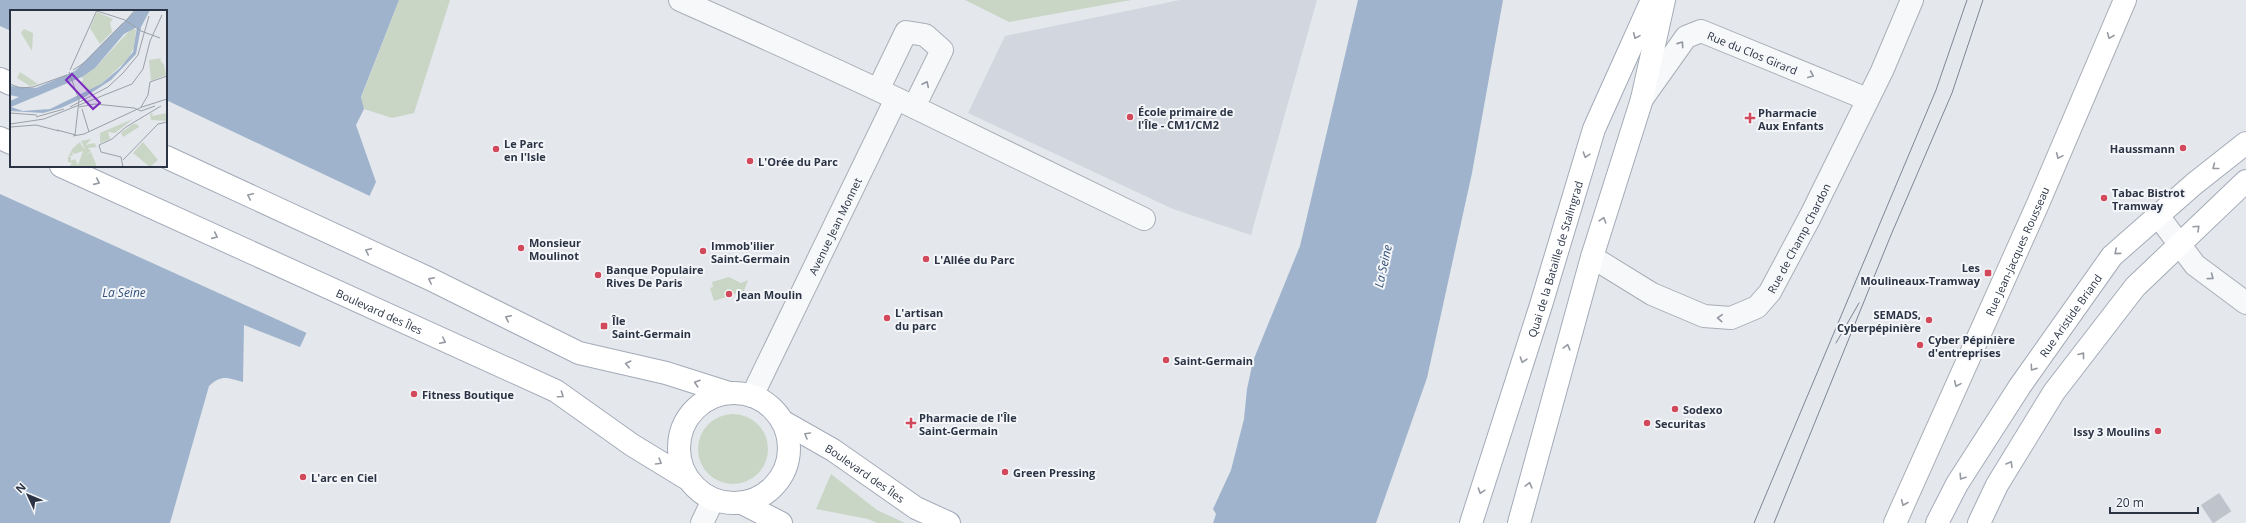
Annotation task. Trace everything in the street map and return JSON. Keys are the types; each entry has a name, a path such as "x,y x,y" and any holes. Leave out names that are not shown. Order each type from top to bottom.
{"main road":[{"name":"Quai de la Bataille de Stalingrad","path":"1471,523 1541,305 1594,129 1652,0"},
{"path":"1518,523 1592,257 1642,99 1664,0"},
{"name":"Rue Jean-Jacques Rousseau","path":"1895,523 2040,198 2125,0"},
{"path":"0,79 10,84"},
{"path":"0,138 10,143"},
{"name":"Rue Aristide Briand","path":"1936,523 1957,484 2020,386 2112,256 2194,184 2246,143"},
{"path":"167,157 403,267 579,353 666,373 729,393 752,396 769,406 782,421 789,441 787,462 778,482 762,496 742,503 727,503 713,500 698,491 686,478 679,460 679,442 684,424 695,409 710,398 729,393"},
{"name":"Boulevard des Îles","path":"63,167 556,391 632,445 686,478"},
{"path":"1979,523 1997,485 2054,392 2135,287 2246,181"},
{"name":"Boulevard des Îles","path":"782,421 833,450 916,508 949,523"},
{"path":"742,503 781,523"}],"street":[{"path":"680,0 817,60 1144,219"},
{"name":"Rue de Champ Chardon","path":"1592,257 1652,294 1704,316 1731,318 1757,307 1770,292 1806,224 1867,99 1912,0"},
{"name":"Rue du Clos Girard","path":"1642,99 1686,37 1701,31 1867,99"},
{"name":"Avenue Jean Monnet","path":"752,396 896,99"},
{"path":"2159,216 2195,265 2246,303"},
{"path":"702,523 713,500"}],"shaded area":[{"name":"École primaire de l'Île - CM1/CM2","path":"1180,0 1317,0 1251,235 1173,209 968,113 1005,36"}],"green space":[{"path":"399,0 450,0 414,113 392,118 364,109 361,98"},
{"path":"965,0 1131,0 1009,22"},
{"path":"729,277 741,283 748,280 744,291 714,301 710,288 713,287 712,282"},
{"path":"733,414 746,417 758,424 765,436 768,449 765,462 758,474 746,481 733,484 720,481 708,474 701,462 698,449 701,436 708,424 720,417"},
{"path":"831,474 877,510 905,523 877,523 868,519 816,509"}],"water":[{"name":"La Seine","path":"0,0 399,0 361,97 364,109 356,125 376,182 300,347 244,325 243,382 229,378 221,378 209,386 170,523 0,523"},
{"name":"La Seine","path":"1358,0 1503,0 1472,173 1427,378 1376,523 1213,523 1216,514 1213,509 1231,470 1244,419 1247,389 1253,361 1300,246"}],"pier":[{"path":"0,26 10,31 10,167 167,167 167,100 372,197 309,334 0,194"}],"tunnel":[{"path":"2210,499 2226,523"}],"tram line":[{"path":"1754,523 1936,90 1967,0"},
{"path":"1774,523 1891,235 1952,93 1983,0"},
{"path":"1836,343 1859,303"}],"place":[{"name":"École primaire de l'Île - CM1/CM2","path":"1130,117"},
{"name":"Pharmacie Aux Enfants","path":"1750,118"},
{"name":"Haussmann","path":"2183,148"},
{"name":"Le Parc en l'Isle","path":"496,149"},
{"name":"L'Orée du Parc","path":"750,161"},
{"name":"Tabac Bistrot Tramway","path":"2104,198"},
{"name":"Monsieur Moulinot","path":"521,248"},
{"name":"Immob'ilier Saint-Germain","path":"703,251"},
{"name":"L'Allée du Parc","path":"926,259"},
{"name":"Les Moulineaux-Tramway","path":"1988,273"},
{"name":"Banque Populaire Rives De Paris","path":"598,275"},
{"name":"Jean Moulin","path":"729,294"},
{"name":"L'artisan du parc","path":"887,318"},
{"name":"SEMADS, Cyberpépinière","path":"1929,320"},
{"name":"Île Saint-Germain","path":"604,326"},
{"name":"Cyber Pépinière d'entreprises","path":"1920,345"},
{"name":"Saint-Germain","path":"1166,360"},
{"name":"Fitness Boutique","path":"414,394"},
{"name":"Sodexo","path":"1675,409"},
{"name":"Pharmacie de l'Île Saint-Germain","path":"911,423"},
{"name":"Securitas","path":"1647,423"},
{"name":"Issy 3 Moulins","path":"2158,431"},
{"name":"Green Pressing","path":"1005,472"},
{"name":"L'arc en Ciel","path":"303,477"}]}
